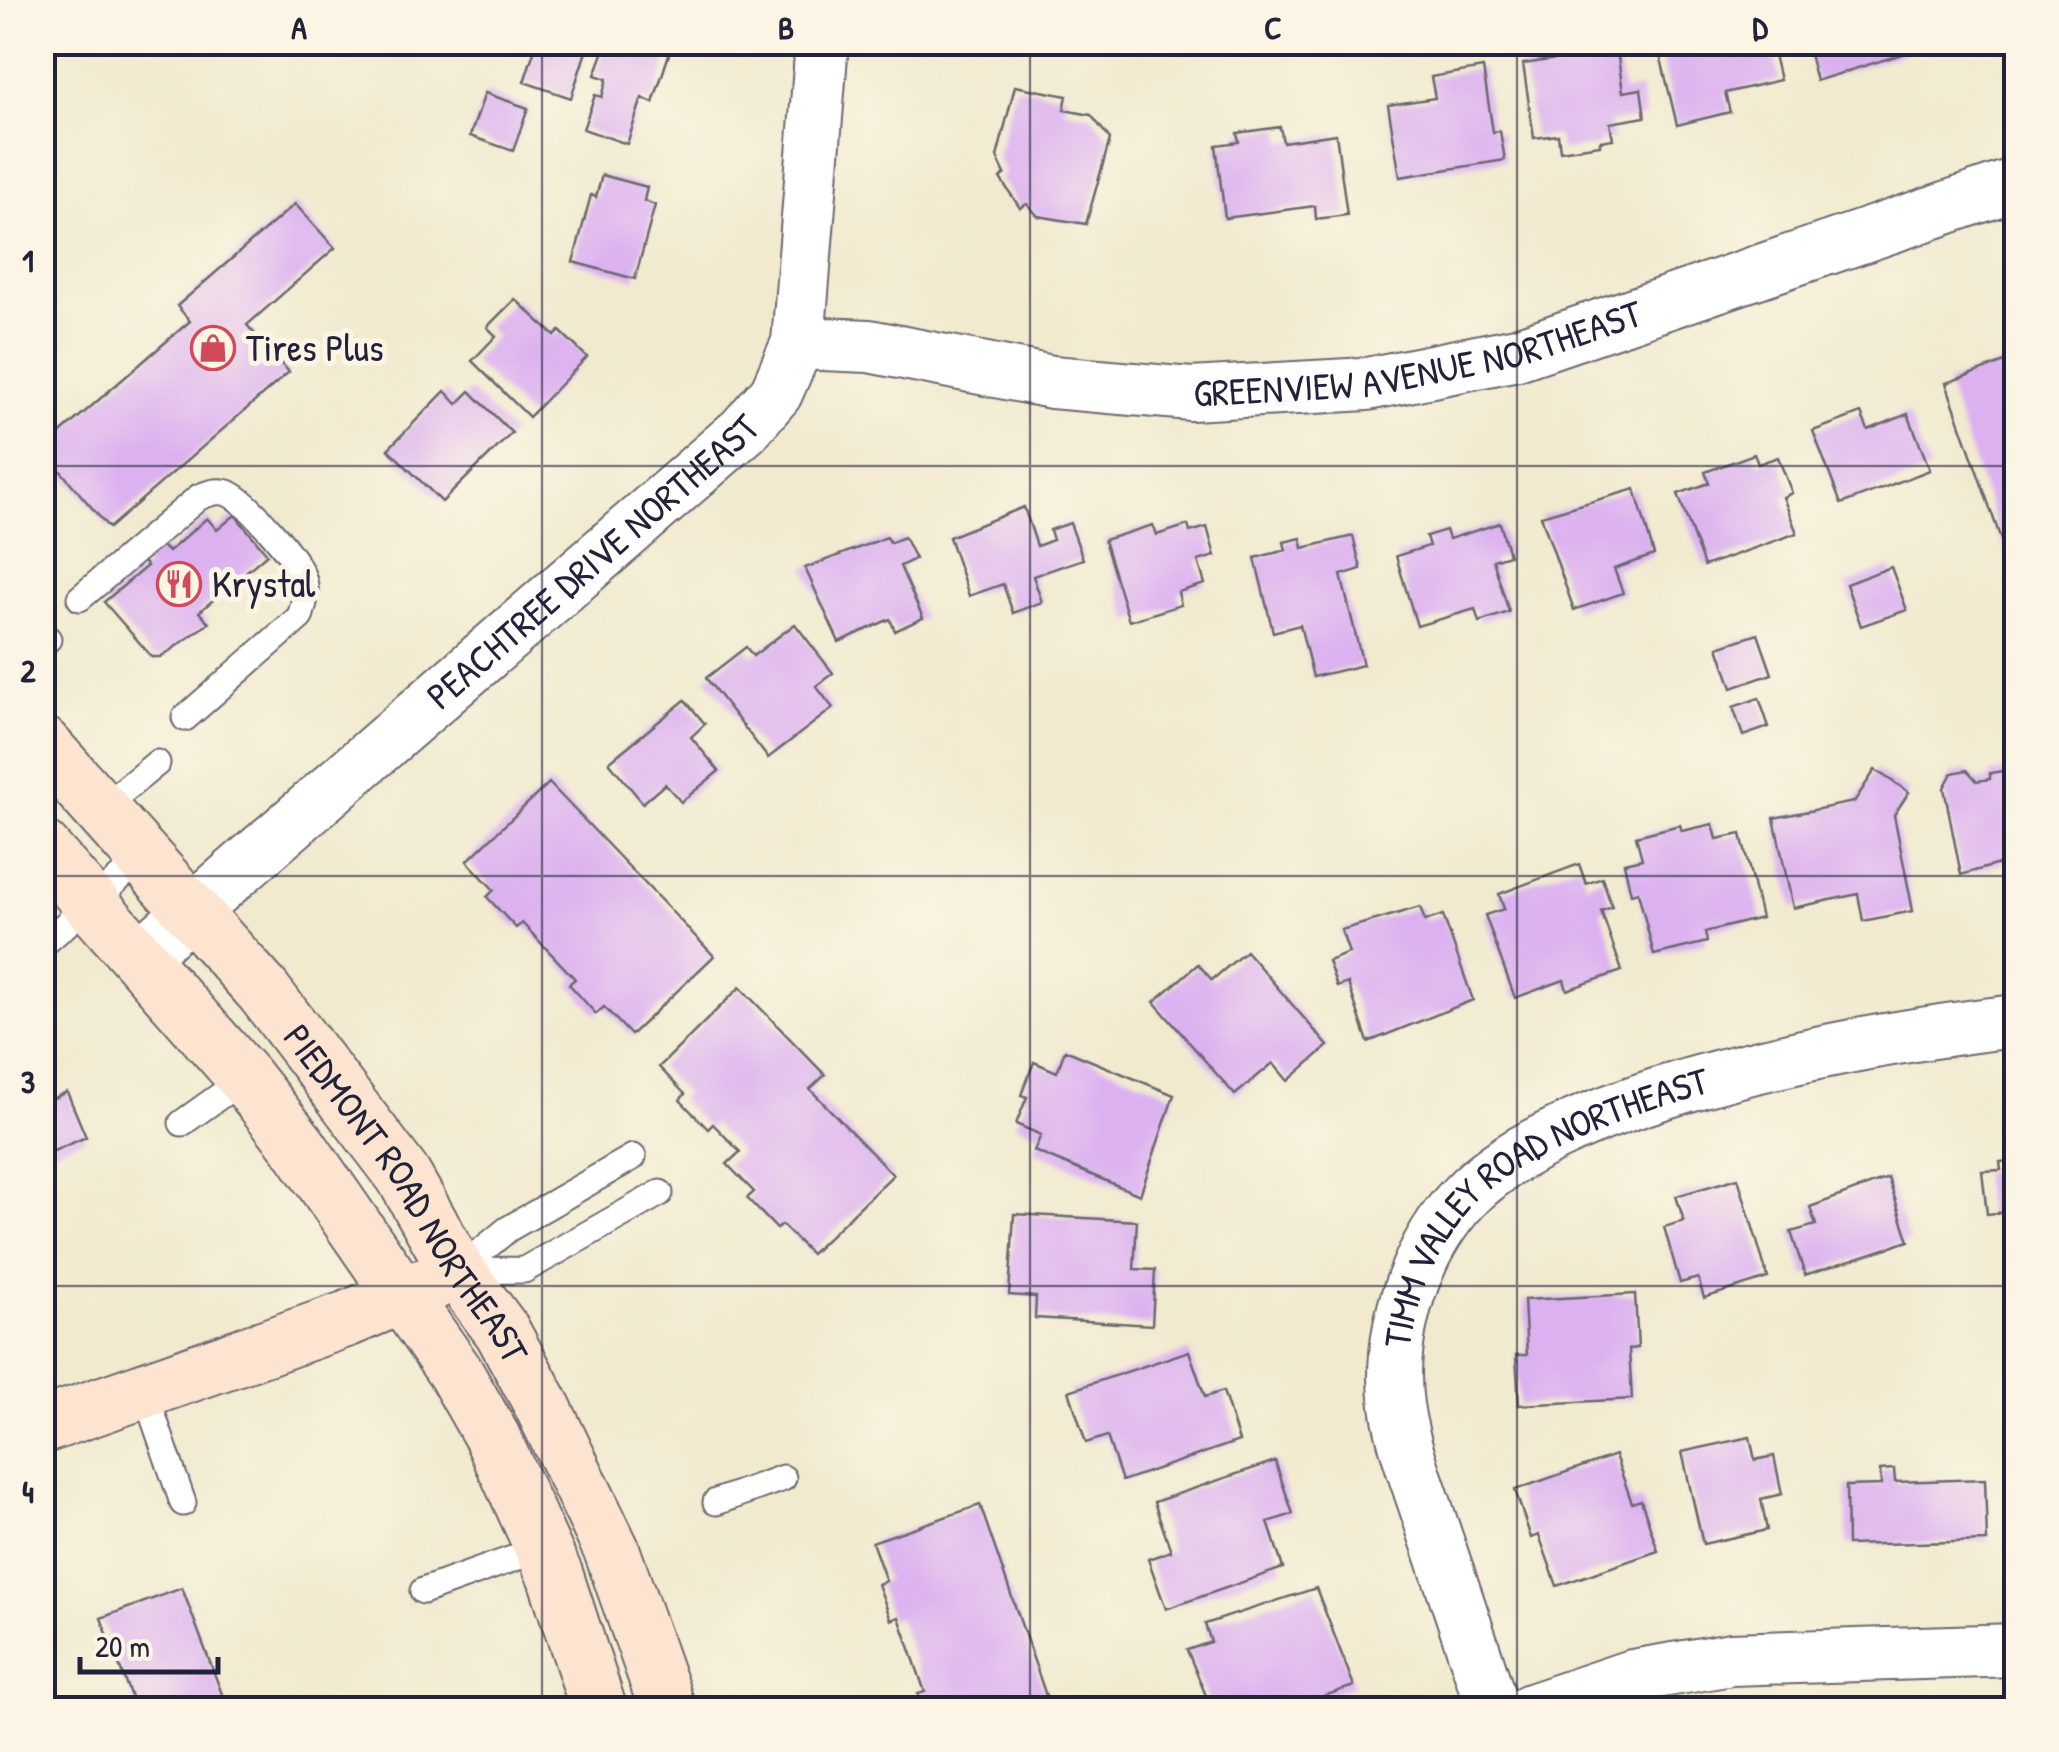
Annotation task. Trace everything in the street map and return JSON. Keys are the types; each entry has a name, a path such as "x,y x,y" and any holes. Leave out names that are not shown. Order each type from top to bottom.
{"main road":[{"name":"PIEDMONT ROAD NORTHEAST","path":"42,744 192,910 345,1095 403,1175 457,1271 502,1331 605,1534 668,1710"},
{"name":"PIEDMONT ROAD NORTHEAST","path":"42,848 245,1078 348,1215 455,1372 492,1437 542,1548 599,1710"},
{"path":"42,1426 401,1298 457,1271"}],"street":[{"name":"PEACHTREE DRIVE NORTHEAST","path":"138,957 744,430 776,393 798,343 822,42"},
{"name":"GREENVIEW AVENUE NORTHEAST","path":"798,343 869,346 1052,382 1191,394 1368,384 1517,354 2016,184"},
{"name":"TIMM VALLEY ROAD NORTHEAST","path":"1494,1710 1402,1434 1395,1381 1397,1335 1418,1266 1462,1198 1518,1152 1591,1117 1776,1063 2016,1022"},
{"path":"1531,1710 1632,1676 1731,1659 2016,1650"}],"lane":[{"path":"80,598 200,497 214,491 230,494 247,508 295,561 304,580 300,617 185,718"},
{"path":"102,809 157,763"},
{"path":"42,945 93,906 144,858"},
{"path":"182,1123 245,1078"},
{"path":"457,1271 508,1229 634,1157"},
{"path":"457,1271 524,1270 660,1193"},
{"path":"143,1387 183,1503"},
{"path":"716,1502 783,1478"},
{"path":"423,1591 542,1548"}],"building":[{"path":"537,42 589,42 571,98 524,82"},
{"path":"591,42 673,42 653,103 642,98 627,144 583,129 595,95 602,97 607,79 595,75 605,48"},
{"path":"1657,42 1771,42 1780,80 1725,93 1730,112 1677,125"},
{"path":"1806,42 1903,42 1906,53 1816,81"},
{"path":"1617,50 1623,92 1641,89 1645,117 1610,123 1613,139 1600,141 1600,145 1560,151 1558,135 1534,138 1523,64"},
{"path":"1483,68 1493,132 1500,131 1505,160 1400,177 1388,105 1435,98 1431,77"},
{"path":"1015,86 1067,96 1064,110 1091,115 1110,139 1086,224 1038,216 1027,204 1020,208 1000,178 1005,174 997,157"},
{"path":"485,93 528,108 513,151 470,136"},
{"path":"1280,127 1283,142 1336,134 1347,215 1316,219 1315,206 1225,218 1216,145 1239,142 1237,133"},
{"path":"602,175 647,187 644,201 655,205 635,279 573,262 591,195 596,197"},
{"name":"Tires Plus","path":"295,204 335,248 247,325 289,372 109,528 42,449 190,321 177,306"},
{"path":"515,299 555,336 560,331 587,357 529,417 472,361 496,336 487,327"},
{"path":"2016,358 2016,428 2005,432 2016,465 2016,566 2011,568 1946,383"},
{"path":"445,391 457,404 470,391 512,433 442,502 388,449"},
{"path":"1861,413 1868,430 1908,414 1930,470 1841,504 1813,431"},
{"path":"1754,454 1758,464 1778,457 1792,493 1783,497 1797,533 1704,566 1678,494 1709,483 1705,472"},
{"path":"1635,489 1654,555 1614,569 1623,593 1574,610 1541,516"},
{"path":"1024,507 1037,546 1053,540 1050,530 1070,523 1083,559 1033,576 1042,602 1013,613 1003,584 969,596 949,537"},
{"name":"Krystal","path":"235,515 267,554 199,612 209,623 161,657 152,657 104,602 147,566 142,561 161,545 168,552 207,518 217,530"},
{"path":"1500,523 1509,555 1493,560 1509,612 1479,622 1475,609 1417,626 1396,556 1429,546 1426,536 1446,530 1449,539"},
{"path":"1153,525 1157,535 1188,525 1190,532 1207,527 1215,556 1198,561 1205,584 1178,592 1181,605 1129,621 1104,540"},
{"path":"1353,536 1361,569 1341,575 1363,665 1313,677 1300,625 1273,632 1255,558 1286,550 1284,542 1301,538 1303,548"},
{"path":"887,537 890,543 904,537 915,559 900,566 923,618 895,631 890,619 839,642 805,568"},
{"path":"1891,567 1907,610 1861,626 1846,584"},
{"path":"795,624 833,673 816,686 833,708 768,758 706,678 746,647 753,656"},
{"path":"1758,634 1772,674 1732,688 1718,647"},
{"path":"1759,698 1769,727 1743,736 1733,707"},
{"path":"685,700 705,724 691,737 719,771 681,802 665,784 643,803 609,762"},
{"path":"2016,763 2016,859 1961,875 1944,788 1952,773 1967,770 1977,781 1990,779 1990,773 2008,770 2013,774"},
{"path":"1875,770 1909,792 1894,815 1913,911 1863,921 1858,894 1793,908 1774,818 1854,802"},
{"path":"549,783 714,956 631,1035 604,1007 596,1014 569,984 575,979 522,923 516,928 487,897 494,890 467,861"},
{"path":"1713,824 1717,839 1741,834 1761,918 1705,932 1707,942 1654,955 1638,892 1631,894 1624,863 1642,859 1636,836 1680,825 1682,831"},
{"path":"1579,864 1586,884 1602,878 1612,907 1601,911 1622,971 1567,990 1564,980 1515,998 1485,915 1504,909 1499,894"},
{"path":"1420,907 1425,921 1443,915 1473,1000 1368,1042 1348,983 1337,987 1328,961 1349,953 1341,930"},
{"path":"1246,951 1328,1046 1288,1081 1273,1063 1235,1095 1154,1002 1198,964 1212,980"},
{"path":"740,987 825,1075 810,1089 893,1175 811,1254 782,1225 777,1229 747,1198 754,1192 727,1164 740,1152 713,1124 708,1129 680,1100 685,1094 659,1067"},
{"path":"1065,1050 1174,1095 1140,1195 1034,1151 1041,1135 1016,1124 1027,1097 1021,1095 1034,1062 1057,1072"},
{"path":"67,1092 86,1137 42,1156 42,1103"},
{"path":"2016,1160 2016,1211 1987,1214 1982,1171 2001,1170 2000,1162"},
{"path":"1738,1178 1768,1278 1704,1298 1698,1278 1680,1283 1664,1227 1684,1221 1676,1196"},
{"path":"1888,1178 1909,1241 1805,1275 1791,1232 1816,1225 1810,1207"},
{"path":"1014,1214 1137,1221 1134,1269 1155,1270 1152,1325 1035,1318 1036,1297 1009,1295"},
{"path":"1635,1294 1638,1348 1629,1349 1632,1399 1519,1405 1516,1355 1527,1355 1524,1300"},
{"path":"1189,1351 1205,1397 1223,1391 1239,1441 1122,1481 1107,1436 1086,1443 1069,1391"},
{"path":"1750,1437 1755,1460 1774,1456 1782,1494 1761,1499 1767,1530 1703,1544 1682,1452"},
{"path":"1615,1455 1632,1503 1641,1500 1658,1551 1557,1586 1539,1535 1531,1538 1515,1490"},
{"path":"1275,1461 1293,1514 1268,1522 1283,1568 1166,1609 1148,1559 1171,1551 1154,1502"},
{"path":"1894,1469 1895,1482 1985,1479 1987,1541 1847,1545 1846,1486 1881,1485 1880,1470"},
{"path":"980,1505 1051,1710 923,1710 918,1694 925,1692 899,1617 891,1620 878,1584 886,1581 872,1542"},
{"path":"182,1588 228,1710 136,1710 101,1618"},
{"path":"1316,1588 1354,1686 1282,1710 1239,1710 1237,1702 1212,1710 1187,1650 1211,1642 1205,1624"}],"place":[{"name":"Tires Plus","path":"213,348"},
{"name":"Krystal","path":"179,584"}]}
